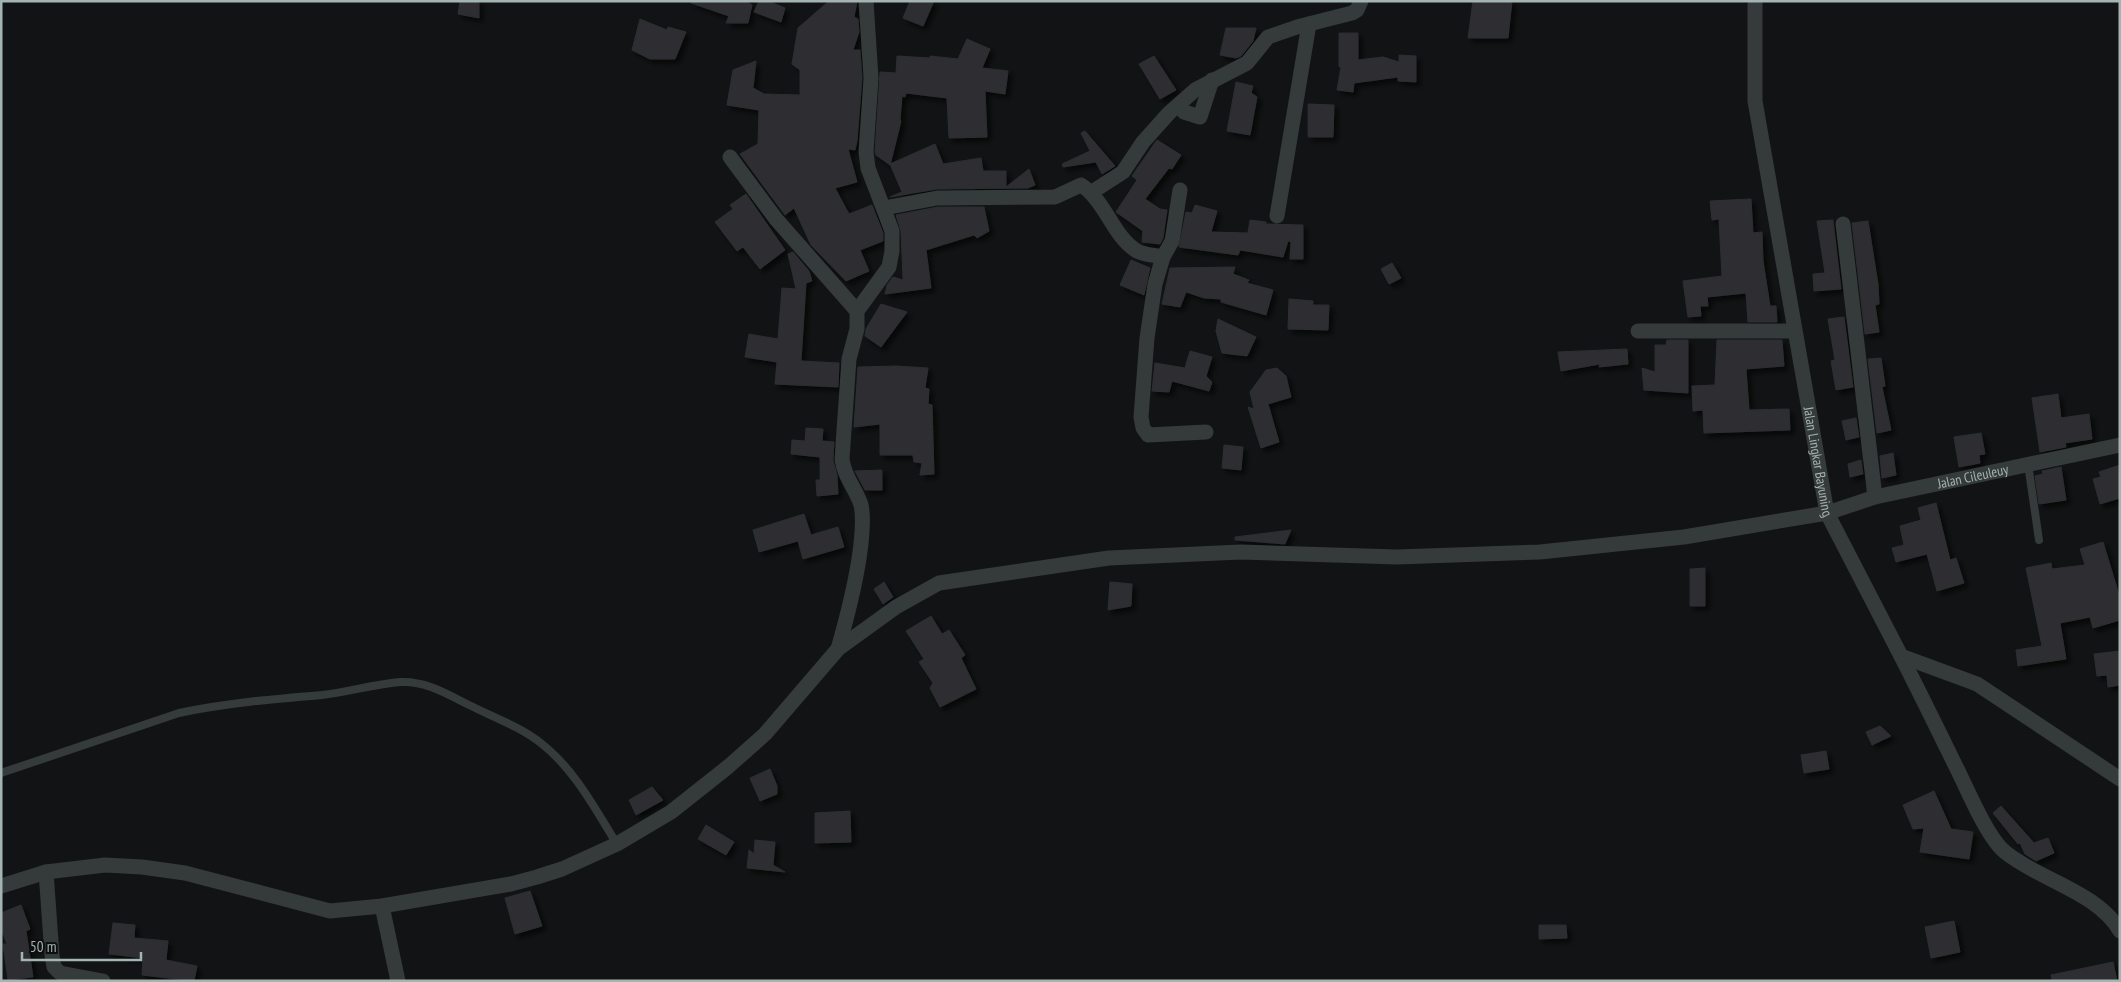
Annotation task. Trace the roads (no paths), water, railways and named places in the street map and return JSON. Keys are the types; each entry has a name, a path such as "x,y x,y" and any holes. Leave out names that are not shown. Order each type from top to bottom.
{"street":[{"path":"856,311 889,267 892,250 892,231 868,168 866,152 871,78 866,1"},
{"path":"1092,192 1123,172 1144,142 1169,114 1195,90 1247,63 1268,37 1352,13 1357,10 1361,1"},
{"name":"Jalan Lingkar Bayuning","path":"1755,1 1755,101 1827,513 1901,656 1981,818 2003,851 2042,876 2098,904 2120,930"},
{"path":"1276,216 1309,24"},
{"path":"1184,112 1200,117 1212,80"},
{"path":"1,886 46,872 105,865 142,867 185,873 330,911 382,906 511,884 562,869 617,844 671,812 729,766 765,734 838,649 851,604 863,520 861,505 843,470 842,459 849,359 857,329 856,311 776,219 730,157"},
{"path":"884,208 937,198 1056,197 1081,186 1092,192 1127,242 1140,252 1163,257"},
{"path":"1180,190 1172,241 1163,257 1155,284 1147,338 1143,428 1148,434 1155,436 1206,432"},
{"path":"1843,224 1875,497"},
{"path":"1638,330 1794,331"},
{"name":"Jalan Cileuleuy","path":"838,649 896,607 940,583 1109,558 1241,552 1397,557 1540,552 1684,537 1827,513 1875,497 2120,445"},
{"path":"1901,656 1977,684 2120,779"},
{"path":"46,872 54,967 60,973 103,981"},
{"path":"382,906 398,981"}],"lane":[{"path":"2028,464 2039,540"},
{"path":"1,773 78,749 179,713 333,694 401,682 417,684 441,691 527,734 541,743 563,763 577,781 617,844"}]}
